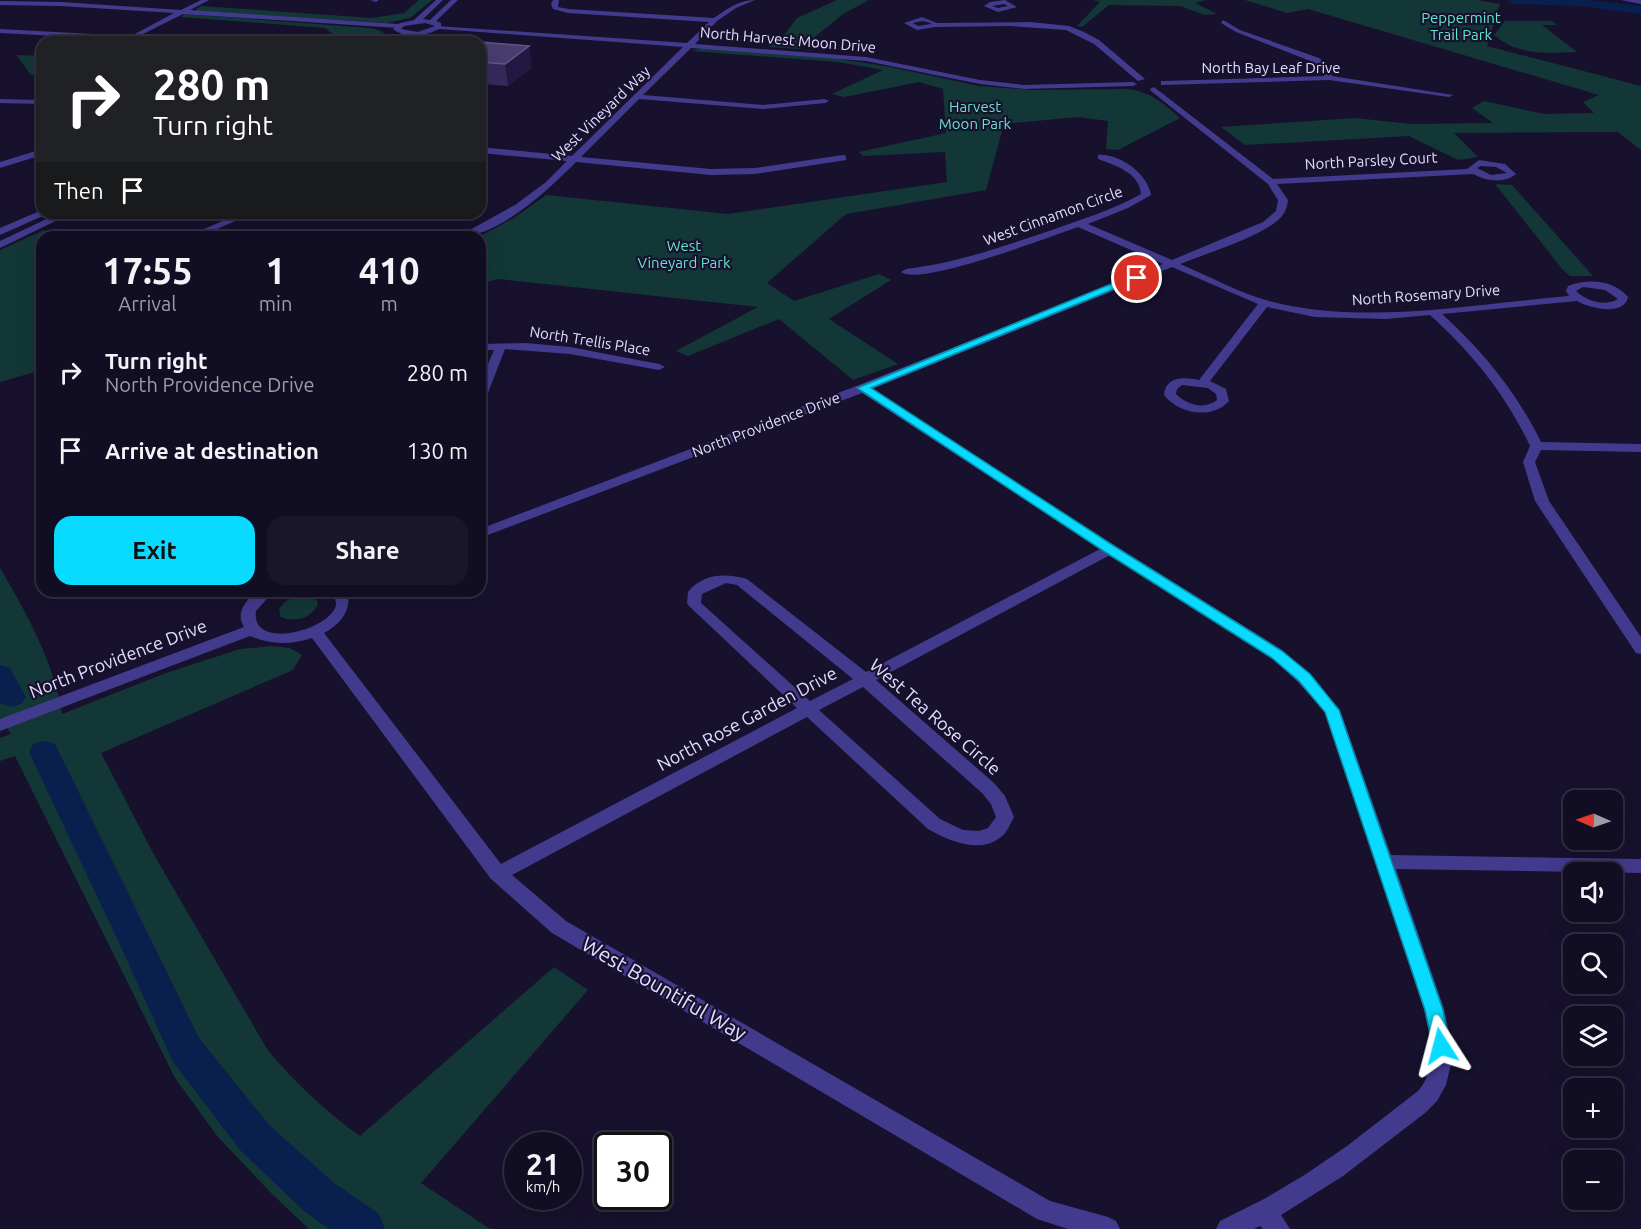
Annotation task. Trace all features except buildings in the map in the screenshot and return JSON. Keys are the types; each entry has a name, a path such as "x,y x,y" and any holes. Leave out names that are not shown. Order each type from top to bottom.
{"street":[{"path":"61,4 68,0"},
{"path":"0,30 134,36 206,0"},
{"path":"397,31 417,21 440,0"},
{"path":"432,21 455,0"},
{"name":"West Vineyard Way","path":"476,231 522,206 574,159 716,21 734,7 752,0"},
{"path":"1624,0 1641,2"},
{"path":"0,3 185,11 420,33"},
{"path":"556,4 568,11 716,21"},
{"path":"1003,10 1014,25"},
{"path":"416,36 440,25 432,21 417,21"},
{"path":"1223,22 1238,31 1316,60 1325,67 1329,78"},
{"path":"935,25 1060,27 1081,33 1141,79 1153,82 1271,182"},
{"name":"North Harvest Moon Drive","path":"439,27 866,59 980,82 1024,87 1153,82"},
{"name":"North Bay Leaf Drive","path":"1153,82 1162,87 1164,83 1329,78 1449,95"},
{"path":"1133,84 1132,81 1141,79"},
{"path":"638,97 763,107 825,101"},
{"path":"0,101 36,102"},
{"path":"486,151 729,173 843,158"},
{"path":"0,165 36,154"},
{"name":"West Cinnamon Circle","path":"906,272 936,269 966,262 1122,208 1146,195 1144,182 1136,174 1101,157"},
{"name":"North Parsley Court","path":"1271,182 1473,171"},
{"name":"North Providence Drive","path":"486,532 863,388 1264,226 1281,212 1283,200 1271,182"},
{"path":"0,232 36,216"},
{"path":"0,245 54,219"},
{"path":"209,229 234,219"},
{"name":"North Rosemary Drive","path":"1079,224 1264,303 1315,314 1351,316 1433,312 1577,298"},
{"path":"1203,382 1264,303"},
{"path":"1433,312 1471,347 1502,385 1526,423 1536,447 1529,462 1542,501 1641,649"},
{"path":"486,383 501,346"},
{"name":"North Trellis Place","path":"486,347 553,348 659,367"},
{"path":"863,388 1110,549 1277,654 1304,678 1332,710 1436,1018 1441,1050 1438,1075 1429,1094 1271,1221 1228,1229"},
{"path":"1536,447 1641,448"},
{"name":"North Rose Garden Drive","path":"498,874 1110,549"},
{"name":"West Tea Rose Circle","path":"725,578 742,582 864,679 999,801 1005,817 994,833 977,839 954,835 934,824 700,611 694,603 695,592 709,583 725,578"},
{"path":"261,597 250,607 247,615 251,630 273,638 294,637 315,632 338,615 344,606 344,597"},
{"name":"North Providence Drive","path":"0,725 251,630"},
{"name":"West Bountiful Way","path":"315,632 384,720 498,874 559,927 1045,1211 1108,1229"},
{"path":"1384,862 1641,866"}],"green space":[{"path":"419,0 432,0 410,18 387,23 198,11 196,9 201,6 372,18 404,13"},
{"path":"837,0 869,0 843,14 800,49 768,47 785,34 797,18"},
{"path":"1094,0 1206,0 1195,3 1217,14 1205,15 1180,6 1109,5 1082,27 1077,26 1100,2"},
{"name":"Peppermint Trail Park","path":"1245,0 1477,0 1500,4 1487,46 1641,86 1641,150 1618,132 1454,133 1478,157 1458,160 1409,136 1245,145 1221,127 1355,118 1411,124 1493,123 1472,108 1484,101 1544,114 1594,113 1583,102 1599,95 1308,9 1287,13"},
{"path":"184,14 370,28 382,31 385,35 329,36 334,35 325,28 181,17"},
{"path":"1505,21 1552,21 1557,25 1542,25 1577,52 1533,52 1513,47 1494,35"},
{"name":"West Vineyard Park","path":"703,48 833,58 890,67 979,86 1033,90 1136,90 1162,103 1180,118 1118,150 1106,149 1108,121 1078,117 1004,124 986,190 846,214 767,283 794,301 879,274 891,280 829,319 898,364 853,380 779,319 688,356 676,351 758,307 498,279 486,282 486,233 514,218 546,195 728,214 947,182 945,152 863,156 859,152 946,133 943,89 919,82 844,97 832,94 883,70 838,62 691,51"},
{"path":"16,55 36,56 36,75 31,75"},
{"path":"1495,184 1512,185 1593,276 1570,276 1563,270"},
{"path":"36,234 36,372 0,382 0,250"},
{"path":"0,568 46,657 62,714 166,673 240,649 272,646 290,648 302,655 293,670 101,753 153,853 267,1049 310,1096 360,1136 554,967 588,990 421,1183 490,1229 309,1229 218,1137 175,1078 15,756 0,761 0,738 11,734 0,717"},
{"path":"306,597 317,600 318,604 312,613 302,618 281,617 279,610 286,601"}],"waterway":[{"path":"1514,0 1578,2 1641,10"},
{"path":"0,675 11,697"},
{"path":"44,752 139,947 186,1050 255,1138 318,1196 364,1229"}],"route":[{"path":"1137,278 863,388 1110,549 1277,654 1304,678 1332,710 1434,1010 1441,1046"}],"park label":[{"name":"Harvest Moon Park","path":"975,116"}]}
